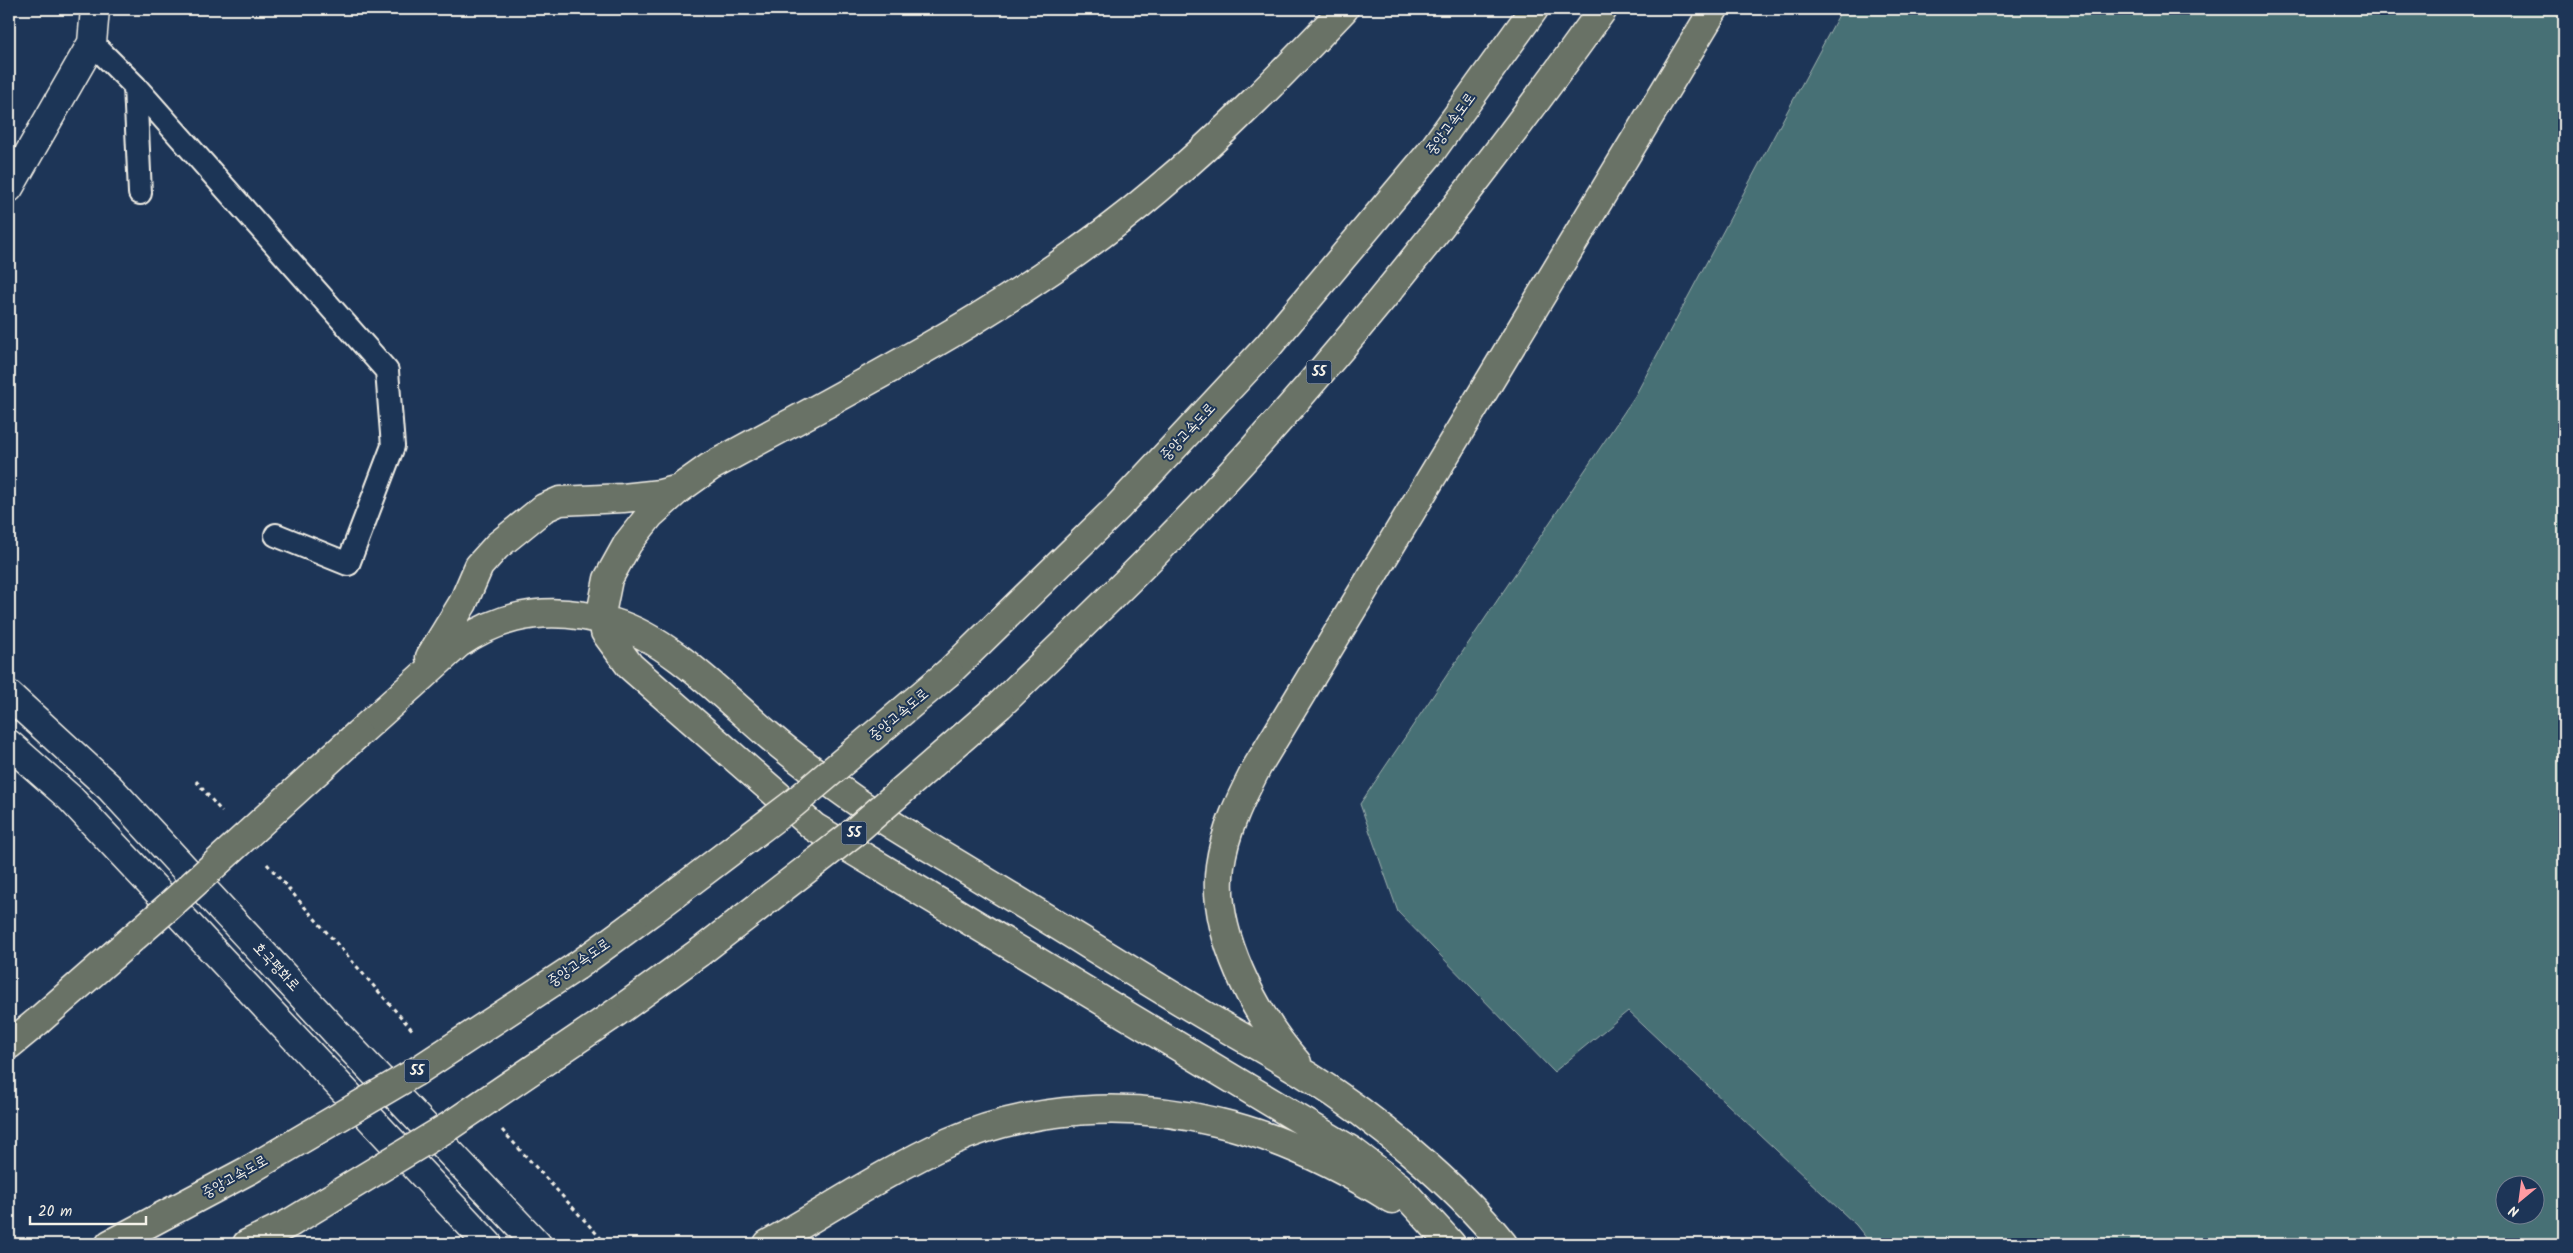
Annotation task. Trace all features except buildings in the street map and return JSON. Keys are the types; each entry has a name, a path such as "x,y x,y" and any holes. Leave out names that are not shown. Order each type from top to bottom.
{"highway":[{"path":"1344,9 1214,140 1156,191 1088,243 937,342 710,467 679,489 650,515 628,542 608,579 603,599 603,620 605,632 630,666 814,827 1352,1151 1398,1186 1451,1244"},
{"name":"중앙고속도로","path":"110,1244 251,1169 414,1073 577,966 793,804 949,672 1118,507 1269,345 1431,152 1534,9"},
{"name":"55","path":"247,1244 290,1223 448,1128 610,1017 700,952 852,834 1000,705 1213,493 1280,419 1393,284 1537,100 1603,9"},
{"path":"1310,1077 1286,1050 1272,1030 1241,972 1225,932 1220,902 1220,868 1234,811 1262,759 1714,9"},
{"path":"399,696 425,664 456,617 478,566 528,520 544,508 560,501 622,498 660,494 679,489"},
{"path":"9,1045 166,910 458,644 475,632 498,622 550,612 572,613 627,628 684,663 784,748 848,796 1193,1008 1310,1077 1356,1109 1408,1152 1482,1217 1503,1244"},
{"path":"768,1244 876,1181 949,1143 1015,1120 1079,1110 1159,1114 1216,1122 1266,1137 1326,1164 1383,1193 1432,1222"}],"main road":[{"path":"9,188 92,43 95,9"},
{"name":"호국평화로","path":"9,695 110,788 345,1042 537,1244"},
{"path":"9,744 70,798 488,1244"}],"lane":[{"path":"92,43 135,86 387,371 393,446 348,564 276,535"},
{"path":"135,86 140,193"}],"path":[{"path":"196,781 228,818"},
{"path":"261,856 416,1035"},
{"path":"501,1129 606,1244"}],"green space":[{"path":"1842,9 2564,9 2564,1244 1871,1244 1856,1225 1628,1011 1554,1072 1398,912 1360,804 1635,396"}]}
